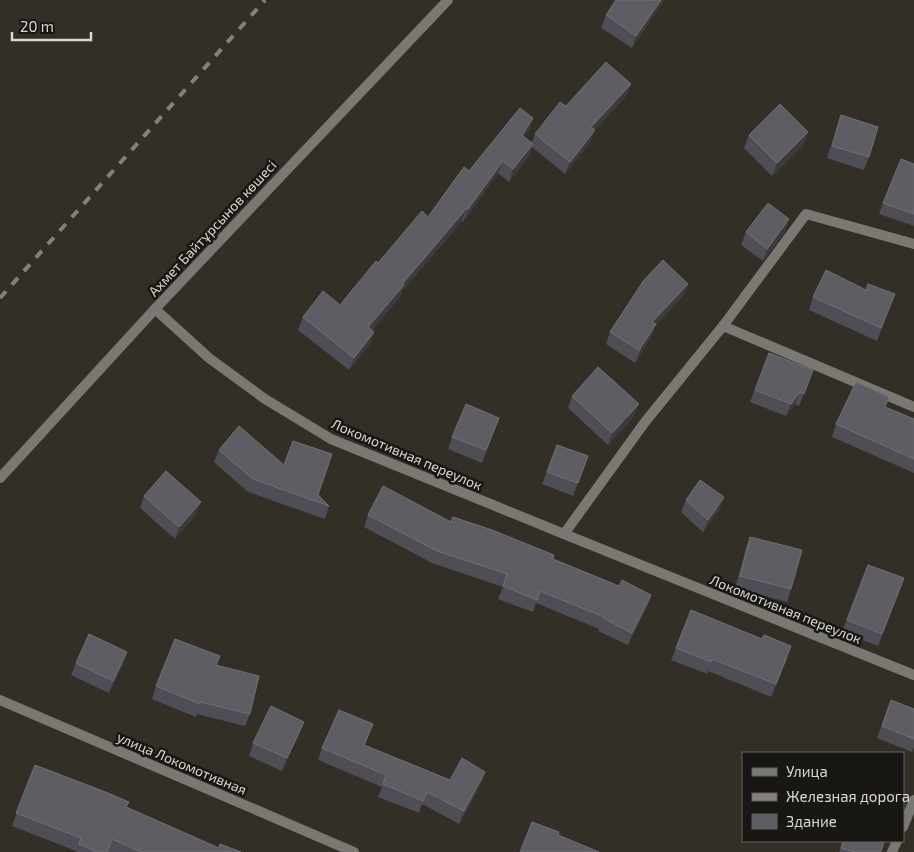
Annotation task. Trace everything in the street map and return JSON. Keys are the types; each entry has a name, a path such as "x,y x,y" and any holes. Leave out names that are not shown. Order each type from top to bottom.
{"street":[{"name":"Ахмет Байтұрсынов көшесі","path":"0,478 155,309 448,0"},
{"path":"564,534 645,422 722,326 806,214 914,244"},
{"name":"Локомотивная переулок","path":"155,309 209,358 265,399 331,439 914,675"},
{"path":"722,326 914,407"},
{"name":"улица Локомотивная","path":"0,700 354,852"},
{"path":"904,825 914,800"}],"building":[{"path":"616,0 661,0 636,36 606,15"},
{"path":"606,62 631,84 591,127 595,130 570,162 535,134 560,102 566,106"},
{"path":"780,104 808,132 777,163 749,135"},
{"path":"520,108 533,118 522,135 533,144 513,169 503,161 468,209 403,283 404,285 368,327 374,332 354,358 303,317 323,291 340,305 376,261 378,263 422,211 428,217 464,167 469,171"},
{"path":"841,115 878,127 869,157 832,146"},
{"path":"901,159 914,164 914,214 883,203"},
{"path":"768,203 789,219 767,249 746,232"},
{"path":"663,260 688,284 652,322 656,324 639,350 610,332 644,280"},
{"path":"826,270 866,290 868,284 895,294 881,328 813,297"},
{"path":"769,353 813,370 804,394 800,392 791,404 755,390"},
{"path":"598,367 639,404 612,433 572,396"},
{"path":"856,382 889,397 885,407 914,419 914,459 836,424"},
{"path":"466,404 499,418 486,450 452,437"},
{"path":"239,426 284,465 293,441 332,454 318,495 329,506 253,479 219,450"},
{"path":"557,445 588,456 578,483 547,472"},
{"path":"166,471 201,502 179,527 144,496"},
{"path":"700,480 724,497 708,520 686,500"},
{"path":"383,486 451,522 453,517 492,530 554,555 553,559 619,586 622,580 651,595 632,633 604,617 540,591 537,600 503,586 507,574 437,551 368,515"},
{"path":"750,537 802,550 791,589 740,576"},
{"path":"868,565 904,578 882,634 847,620"},
{"path":"691,610 762,639 764,635 791,646 776,684 712,659 711,662 676,648"},
{"path":"89,634 127,652 113,681 76,663"},
{"path":"175,639 220,656 216,665 259,676 250,714 201,702 200,704 156,686"},
{"path":"891,700 914,709 914,739 882,726"},
{"path":"271,706 304,722 287,758 253,743"},
{"path":"339,710 373,724 364,745 450,780 462,758 485,772 464,811 427,792 423,801 383,784 386,775 322,748"},
{"path":"35,765 129,802 126,807 219,848 220,844 241,852 141,852 112,839 107,852 97,852 79,844 81,838 16,813"},
{"path":"532,822 559,832 558,835 599,852 520,852"},
{"path":"843,842 884,842 881,852 855,852 841,848"}],"railway":[{"path":"0,298 265,0"}]}
